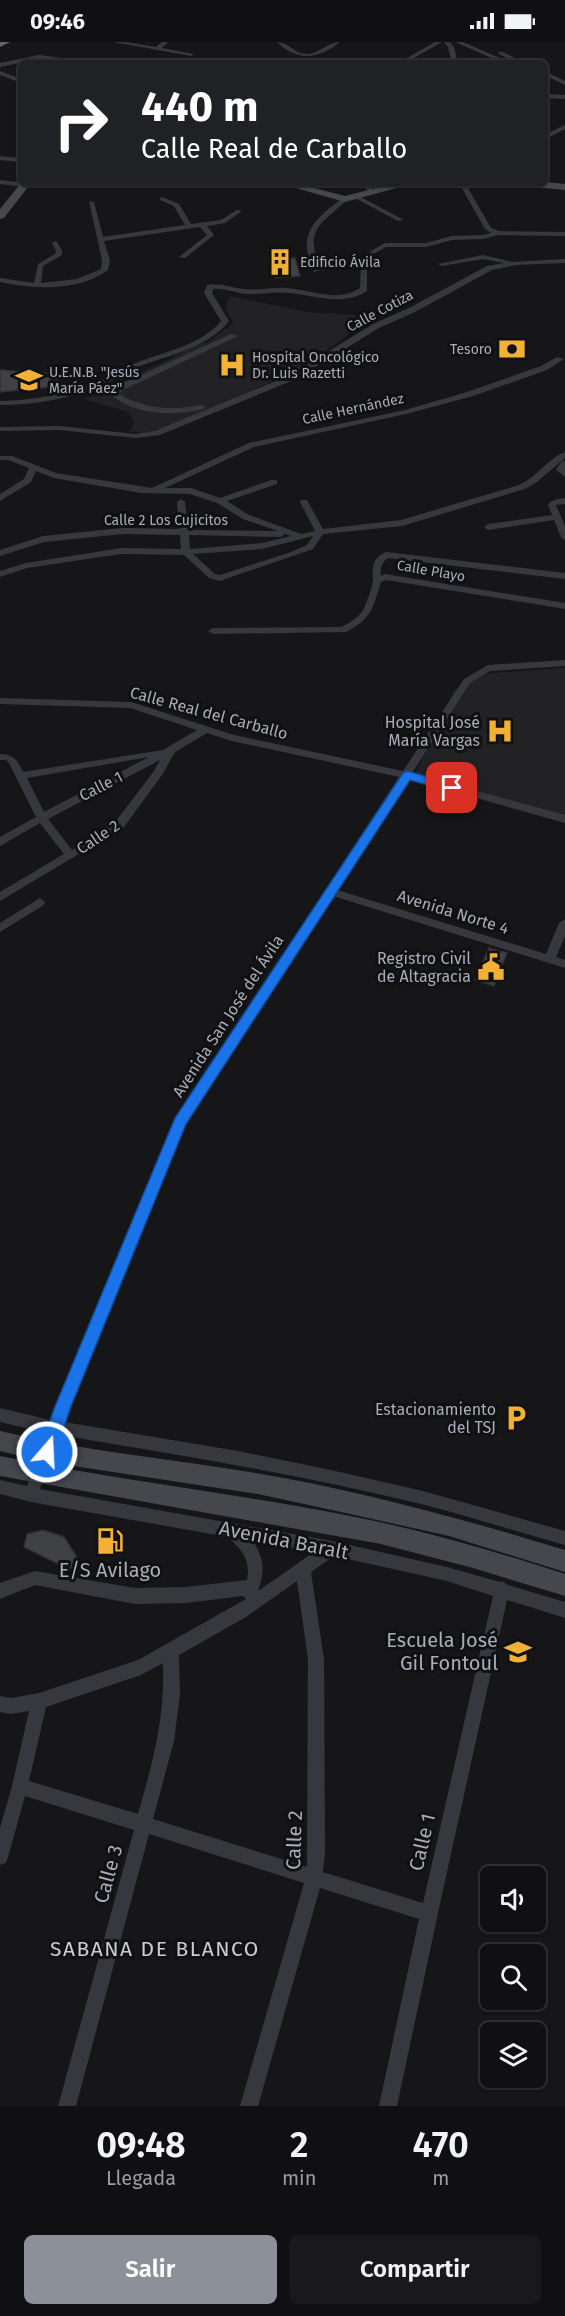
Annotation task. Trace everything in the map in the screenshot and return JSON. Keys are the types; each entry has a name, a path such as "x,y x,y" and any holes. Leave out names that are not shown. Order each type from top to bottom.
{"highway":[{"path":"0,44 5,42"}],"main road":[{"path":"548,185 565,187"},
{"path":"0,216 24,186"},
{"path":"293,186 331,198 350,198 395,186"},
{"path":"0,1441 47,1452 258,1484 354,1504 449,1525 565,1561"},
{"name":"Avenida Baralt","path":"0,1466 321,1521 435,1546 565,1584"}],"street":[{"path":"116,42 191,54"},
{"path":"157,49 165,42"},
{"path":"280,42 290,51 306,56 320,54 337,42"},
{"path":"406,60 439,42"},
{"path":"447,42 455,60"},
{"path":"458,42 501,60"},
{"path":"476,42 515,60"},
{"path":"24,60 39,57 62,60"},
{"path":"0,65 18,61"},
{"path":"0,73 18,80"},
{"path":"548,76 565,83"},
{"path":"548,81 565,88"},
{"path":"548,96 565,97"},
{"path":"548,136 565,127"},
{"path":"548,137 565,137"},
{"path":"0,158 18,160"},
{"path":"0,182 18,183"},
{"path":"366,186 370,191"},
{"path":"464,186 488,229 498,233"},
{"path":"317,270 308,246 310,233 317,222 350,198 400,220"},
{"path":"162,199 177,205 189,227"},
{"path":"0,280 37,285 68,283 104,270 106,260 91,202"},
{"path":"101,239 228,221 239,211"},
{"path":"183,257 211,235 202,225"},
{"path":"0,403 29,402 91,387 129,367 189,345 214,332 225,321 208,293 210,287 221,286 258,292 295,291 326,296 355,294 364,289 363,263 378,248 395,244 426,245 452,237 483,237 498,233 548,236 565,234"},
{"path":"37,285 40,265 58,255 59,251 55,243"},
{"path":"442,264 483,257 516,263"},
{"name":"Calle Cotiza","path":"0,429 59,428 148,435 292,377 376,326 412,310 479,274 504,264 565,261"},
{"path":"234,336 120,387 114,394 148,409 175,412 202,407 260,383 275,384"},
{"name":"Calle Hernández","path":"154,490 252,445 406,412 470,394 544,368 560,359"},
{"path":"0,574 37,564 121,551 186,552 262,546 320,532 402,523 522,488 534,481 553,461 565,454"},
{"path":"0,458 54,475 154,490 191,491 220,501 246,517 299,536"},
{"path":"565,463 560,470 565,474"},
{"path":"0,498 28,480 34,467"},
{"path":"220,501 274,482"},
{"path":"565,501 553,502 565,537"},
{"path":"181,502 186,552 212,576 220,578 310,547 320,532"},
{"path":"304,502 320,532"},
{"path":"488,527 557,517"},
{"name":"Calle 2 Los Cujicitos","path":"0,553 42,539 106,532 299,536"},
{"path":"378,580 375,570 380,560 386,555 565,576"},
{"name":"Calle Playo","path":"213,631 343,630 359,622 366,615 378,580 395,578 565,606"},
{"name":"Avenida San José del Ávila","path":"32,1495 56,1428 176,1129 467,681 488,668 565,663"},
{"name":"Calle Real del Carballo","path":"0,701 131,705 203,730 407,775 565,819"},
{"name":"Calle 1","path":"0,843 41,817 171,750 203,730"},
{"path":"19,776 171,750"},
{"name":"Calle 2","path":"0,897 120,824 158,773 171,750"},
{"path":"0,756 8,757 13,761 41,817 70,855"},
{"name":"Avenida Norte 4","path":"332,892 565,964"},
{"path":"0,928 40,902"},
{"path":"550,959 565,922"},
{"path":"0,1415 56,1428 331,1477 423,1498 565,1538"},
{"name":"Avenida Baralt","path":"0,1487 32,1495 332,1548 447,1574 565,1610"},
{"path":"231,1530 248,1544 254,1554 252,1587 241,1611"},
{"path":"0,1704 11,1706 39,1701 141,1667 241,1611 332,1548"},
{"name":"Calle 2","path":"249,2106 314,1879 317,1854 316,1659 303,1568"},
{"path":"0,1591 35,1578 135,1596 186,1595 252,1587"},
{"name":"Calle 1","path":"388,2106 502,1589"},
{"name":"Calle 3","path":"67,2106 166,1741 172,1695 171,1650"},
{"path":"0,1857 20,1786 39,1701"},
{"path":"20,1786 429,1913"}],"shaded area":[{"name":"Hospital Oncológico Dr. Luis Razetti","path":"230,296 307,312 355,315 363,324 300,369 149,434 129,431 135,423 128,412 84,399 169,360 187,348 208,342 233,323 225,308"},
{"name":"Hospital José María Vargas","path":"565,668 565,816 415,774 455,689 477,674"}],"building":[{"path":"295,258 300,276 275,278 269,260"},
{"name":"U.E.N.B. \"Jesús María Páez\"","path":"0,370 57,374 59,386 0,392"},
{"name":"Registro Civil de Altagracia","path":"489,948 507,953 494,986 475,980"},
{"path":"43,1530 64,1537 83,1567 74,1572 24,1547 27,1534"}],"place":[{"name":"Edificio Ávila","path":"280,262"},
{"name":"Tesoro","path":"512,349"},
{"name":"Hospital Oncológico Dr. Luis Razetti","path":"232,365"},
{"name":"U.E.N.B. \"Jesús María Páez\"","path":"29,380"},
{"name":"Hospital José María Vargas","path":"500,731"},
{"name":"Registro Civil de Altagracia","path":"491,967"},
{"name":"Estacionamiento del TSJ","path":"516,1418"},
{"name":"E/S Avilago","path":"110,1541"},
{"name":"Escuela José Gil Fontoul","path":"518,1652"}],"district":[{"name":"SABANA DE BLANCO","path":"155,1949"}],"route":[{"path":"47,1452 62,1409 180,1122 407,775 452,788"}]}
